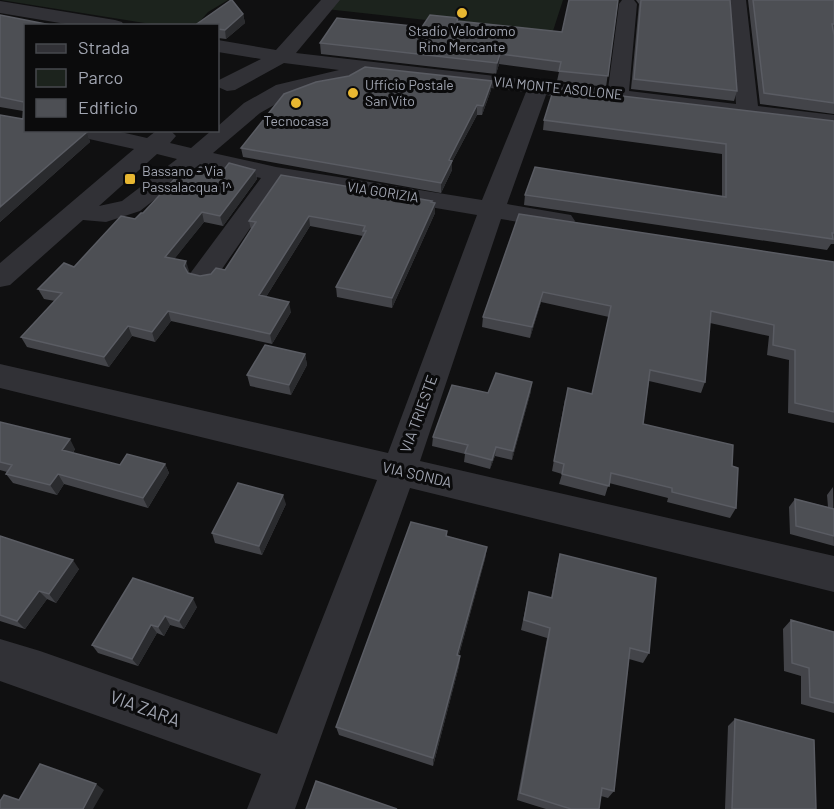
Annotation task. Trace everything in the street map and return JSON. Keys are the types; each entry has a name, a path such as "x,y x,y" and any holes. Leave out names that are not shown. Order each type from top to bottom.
{"street":[{"path":"222,89 281,57 331,0"},
{"path":"738,2 747,110"},
{"path":"618,95 628,4"},
{"path":"0,7 103,24"},
{"name":"VIA MONTE ASOLONE","path":"219,46 281,57 834,122"},
{"path":"222,89 252,52"},
{"path":"74,212 106,214 131,206 252,108 284,90 347,76 364,66"},
{"name":"VIA TRIESTE","path":"271,809 399,470 491,211 539,86"},
{"name":"VIA GORIZIA","path":"100,132 161,138 195,156 276,174 586,225"},
{"path":"0,278 161,138"},
{"path":"203,274 276,174"},
{"name":"VIA SONDA","path":"0,376 834,574"},
{"name":"VIA ZARA","path":"0,660 40,672 289,761"}],"green space":[{"path":"1,0 228,0 208,12 198,24 151,24"},
{"name":"Stadio Velodromo Rino Mercante","path":"335,0 563,0 552,34 326,9"}],"building":[{"path":"231,0 243,14 225,30 219,29 219,24 197,24"},
{"path":"569,0 618,0 608,76 559,71 561,62 500,54 497,63 320,43 337,18 422,27 430,15 458,18 457,21 562,32"},
{"path":"641,0 730,0 737,91 634,79"},
{"path":"753,0 834,0 834,24 832,24 834,103 764,93"},
{"path":"0,15 46,24 24,24 24,102 0,97"},
{"path":"365,67 492,81 483,106 477,105 449,160 452,161 441,183 241,148 284,94 316,82 349,76"},
{"path":"554,88 834,121 833,239 525,195 535,167 726,197 726,144 544,120"},
{"path":"24,102 24,132 87,132 0,207 0,115 23,119"},
{"path":"229,163 255,170 220,216 202,212 165,257 186,261 184,266 188,273 200,276 211,274 216,268 225,270 256,222 249,221 281,175 432,201 435,203 392,298 336,287 366,231 363,231 365,226 309,216 259,295 289,302 270,334 168,311 152,332 128,326 104,357 21,337 62,293 38,289 64,263 74,267 121,216 135,219 182,171 194,174 200,167 223,171"},
{"path":"519,214 834,262 834,412 795,403 795,350 773,345 774,325 711,311 705,382 650,370 643,424 733,445 732,466 738,468 736,508 672,492 672,488 611,473 609,486 562,474 564,464 554,461 568,388 592,394 611,306 543,292 532,327 483,317"},
{"path":"265,345 305,354 289,385 247,375"},
{"path":"496,373 532,382 513,451 496,447 492,460 465,453 468,445 433,437 452,385 488,393"},
{"path":"0,422 70,439 62,450 120,465 127,454 165,464 143,498 58,474 50,485 6,474 12,465 0,462"},
{"path":"238,483 283,495 259,546 212,533"},
{"path":"795,499 834,509 834,536 796,526"},
{"path":"411,522 447,531 446,536 487,547 457,655 460,656 433,758 336,727"},
{"path":"0,536 73,560 49,594 39,591 17,621 0,615"},
{"path":"560,554 656,578 649,653 630,648 614,791 602,788 599,809 571,809 520,793 550,628 524,620 529,592 552,598"},
{"path":"133,578 193,598 179,621 165,616 158,627 151,625 132,659 92,645"},
{"path":"791,620 834,632 834,703 810,697 809,668 792,663"},
{"path":"735,719 814,740 816,809 732,809"},
{"path":"40,764 96,784 83,809 0,809 0,801 4,795 19,800"},
{"path":"316,781 397,809 306,809"}],"place":[{"name":"Stadio Velodromo Rino Mercante","path":"462,13"},
{"name":"Ufficio Postale San Vito","path":"353,93"},
{"name":"Tecnocasa","path":"296,103"},
{"name":"Bassano - Via Passalacqua 1^","path":"130,179"}]}
